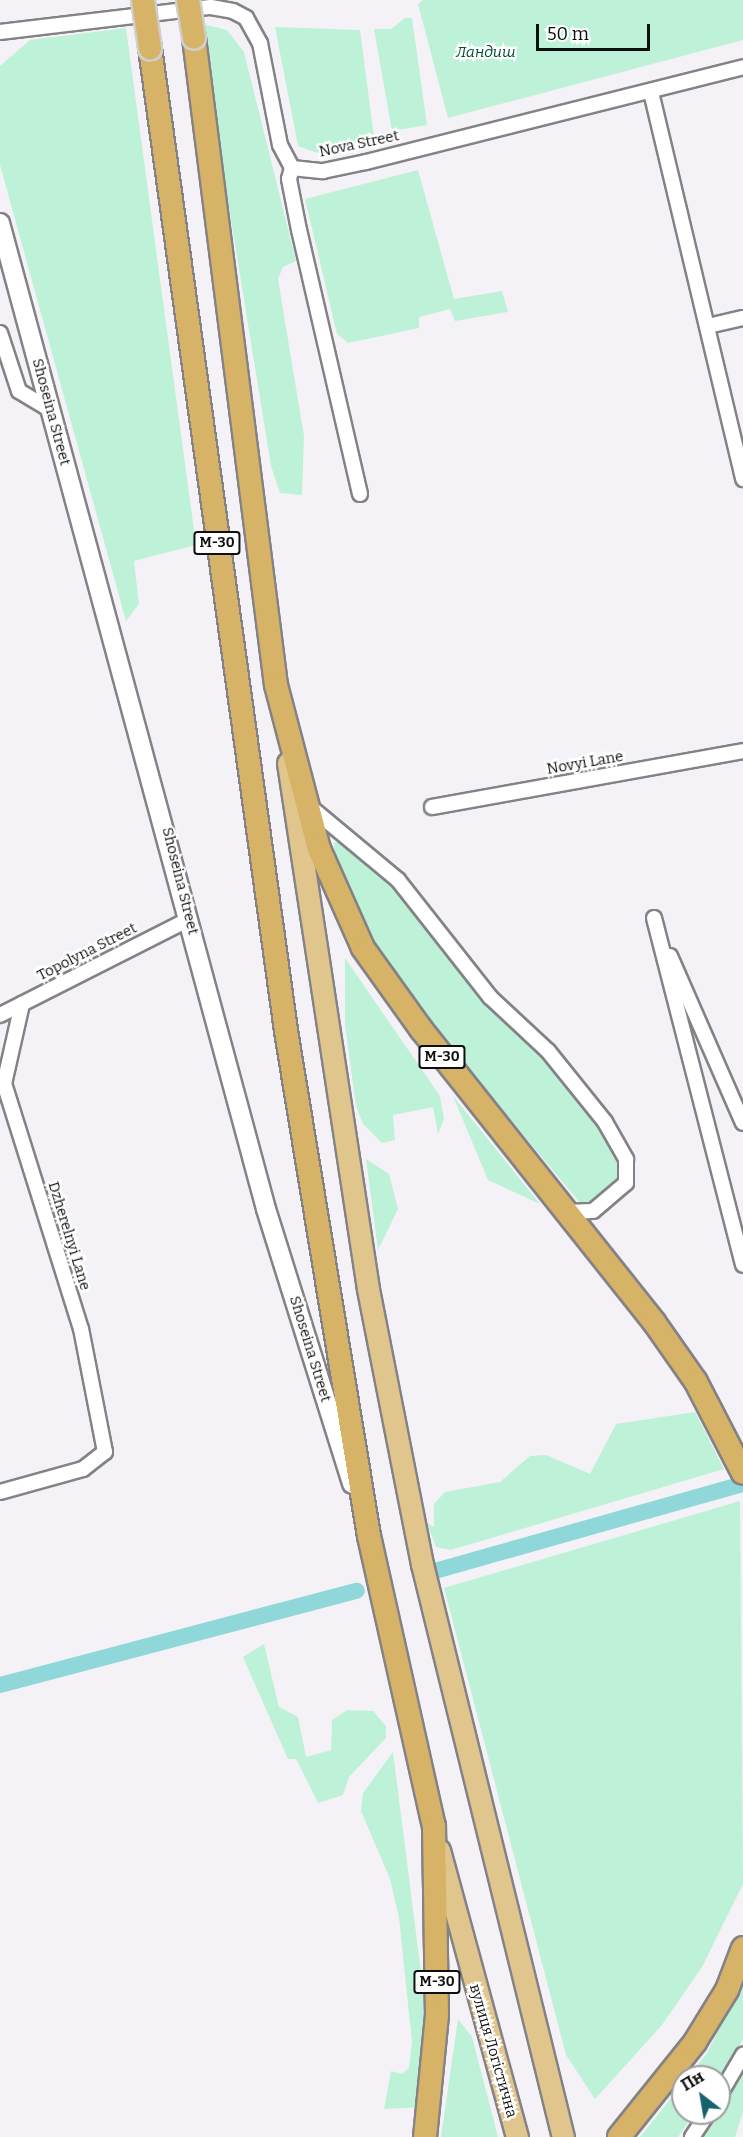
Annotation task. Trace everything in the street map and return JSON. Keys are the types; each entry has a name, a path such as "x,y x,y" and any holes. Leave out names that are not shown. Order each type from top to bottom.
{"highway":[{"name":"М-30","path":"143,0 249,791 369,1536 434,1826 437,2015 426,2137"},
{"name":"М-30","path":"189,0 276,685 319,849 363,948 563,1212 696,1382 741,1467"},
{"path":"620,2135 694,2042 727,1990 743,1948"}],"main road":[{"name":"Shoseina Street","path":"0,223 266,1209 369,1536"},
{"path":"276,685 368,1289 422,1564 563,2137"},
{"name":"вулиця Логістична","path":"434,1826 517,2137"}],"street":[{"path":"0,32 211,7 233,11 246,18 260,43 280,145 292,168 289,179 299,230 360,494"},
{"name":"Nova Street","path":"292,168 323,171 366,162 743,67"},
{"path":"651,92 743,479"},
{"path":"708,326 743,318"},
{"path":"0,333 18,391 49,409"},
{"name":"Novyi Lane","path":"432,807 743,751"},
{"path":"308,805 398,880 490,996 548,1052 605,1122 626,1159 626,1183 593,1211 563,1212"},
{"path":"654,918 743,1123"},
{"path":"654,918 743,1249"},
{"path":"654,918 743,1265"},
{"name":"Topolyna Street","path":"0,1015 189,919"},
{"name":"Dzherelnyi Lane","path":"0,1492 83,1469 105,1452 104,1432 81,1329 4,1084 22,1004"},
{"path":"731,2076 743,2055"}],"green space":[{"name":"Ландиш","path":"423,0 743,0 743,40 448,118 418,4"},
{"path":"405,18 412,18 427,125 392,131 374,29 391,29"},
{"path":"206,25 227,30 244,52 296,261 283,267 278,279 304,436 302,495 280,493 271,466 201,35"},
{"path":"275,27 360,30 374,137 320,154 298,146"},
{"path":"126,28 196,545 134,561 139,604 126,621 0,165 0,66 30,40"},
{"path":"418,170 454,299 502,291 508,312 455,321 450,309 419,317 419,328 348,343 337,334 305,199"},
{"path":"334,842 351,845 390,881 588,1108 624,1167 622,1180 595,1203 581,1204 426,1018 374,948 335,861"},
{"path":"345,958 440,1096 444,1119 438,1134 433,1107 393,1115 395,1140 382,1143 363,1124 356,1106 345,1025"},
{"path":"453,1096 540,1204 488,1180"},
{"path":"366,1159 389,1174 398,1209 378,1250"},
{"path":"695,1412 724,1469 451,1550 436,1547 427,1523 434,1527 434,1504 445,1492 500,1482 530,1456 546,1455 590,1474 616,1424"},
{"path":"740,1501 743,1884 702,1967 662,2025 595,2099 566,2055 444,1588"},
{"path":"264,1644 279,1707 298,1717 306,1757 331,1750 332,1720 347,1710 373,1711 386,1726 386,1738 349,1777 343,1795 318,1803 296,1759 288,1759 243,1657"},
{"path":"393,1752 429,2035 421,2107 384,2109 391,2071 402,2074 409,2068 412,2042 399,1918 390,1879 361,1811 363,1793"},
{"path":"743,1980 743,2039 729,2065 698,2065 707,2053"},
{"path":"458,2019 472,2037 498,2137 441,2137"},
{"path":"743,2069 743,2112 735,2137 697,2137 708,2125 731,2125 731,2091"},
{"path":"671,2098 671,2125 686,2125 678,2137 640,2137"}],"waterway":[{"path":"435,1571 743,1484"},
{"path":"0,1685 357,1591"}]}
